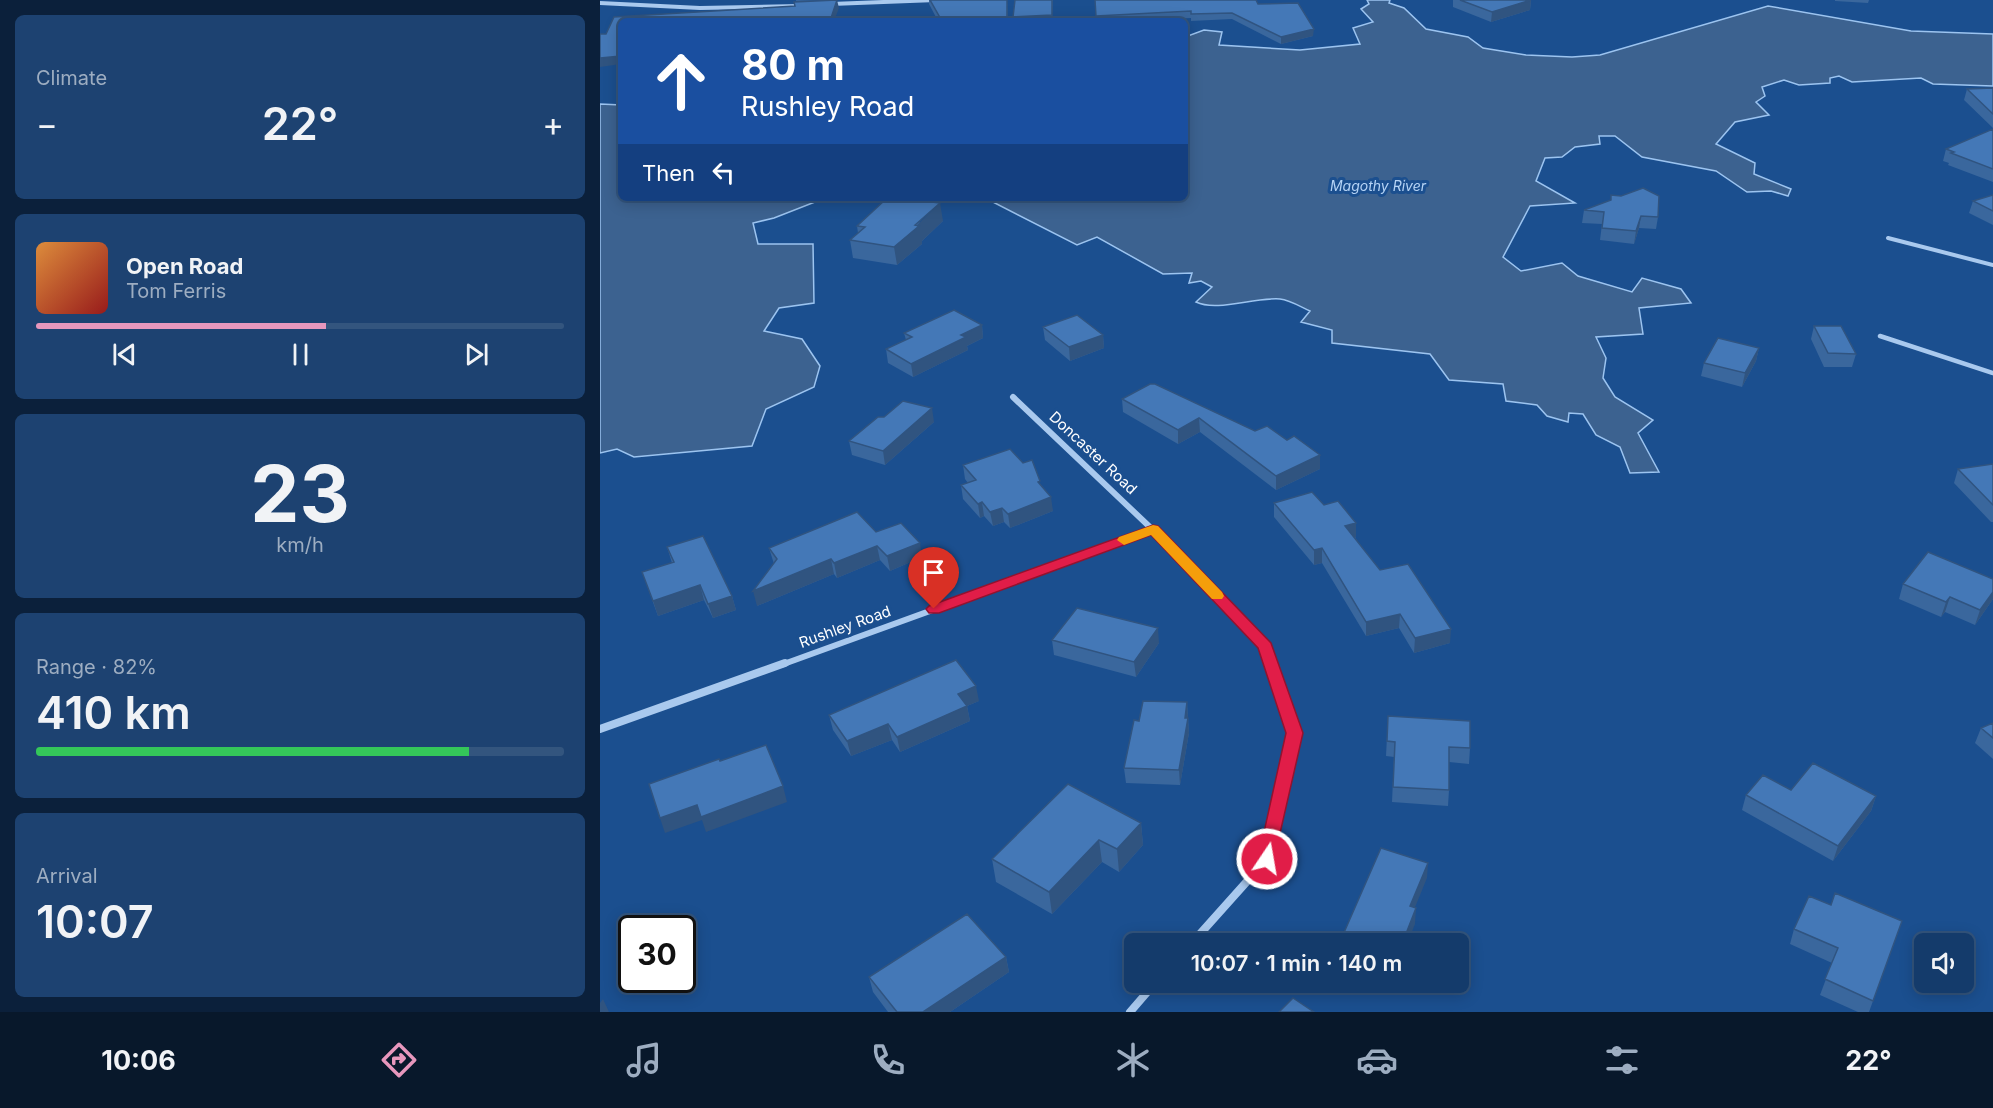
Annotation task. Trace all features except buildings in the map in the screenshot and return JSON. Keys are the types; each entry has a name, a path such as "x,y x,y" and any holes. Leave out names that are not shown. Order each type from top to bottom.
{"street":[{"path":"822,5 936,0"},
{"path":"600,3 700,8 810,5"},
{"path":"1880,336 1993,373"},
{"name":"Doncaster Road","path":"1013,397 1153,530"},
{"path":"1153,530 1265,646 1294,733 1267,859 1201,933"},
{"name":"Rushley Road","path":"600,729 1153,530"},
{"path":"1130,1012 1146,993"}],"lane":[{"path":"1888,238 1993,265"}],"water":[{"name":"Magothy River","path":"1367,0 1390,0 1389,3 1404,8 1426,29 1468,37 1483,48 1526,55 1572,57 1600,55 1768,6 1911,31 1993,34 1993,86 1933,84 1921,78 1852,82 1839,76 1830,78 1830,83 1799,85 1784,80 1762,87 1765,96 1756,102 1769,115 1735,122 1716,144 1755,163 1754,174 1791,189 1788,196 1771,191 1747,192 1716,171 1642,157 1615,136 1599,136 1600,144 1575,147 1562,157 1545,158 1536,181 1575,203 1530,206 1503,257 1521,271 1562,263 1578,276 1632,292 1642,278 1681,289 1691,303 1639,308 1643,334 1596,337 1606,358 1603,378 1615,397 1653,420 1638,433 1659,472 1630,473 1620,447 1596,435 1583,414 1569,413 1568,422 1547,416 1537,405 1506,401 1503,384 1449,380 1430,354 1332,343 1332,330 1301,322 1310,311 1288,301 1270,299 1225,305 1205,305 1196,302 1212,287 1201,281 1189,283 1192,273 1163,274 1097,237 1077,245 991,201 1188,201 1188,36 1204,30 1222,32 1219,45 1300,50 1360,44 1353,28 1373,22 1361,9 1369,4"},
{"path":"600,104 618,105 618,201 817,201 774,218 753,223 758,244 813,244 814,303 779,308 764,331 802,339 820,366 814,387 766,409 752,446 634,457 617,449 600,453"}],"slow traffic":[{"path":"1124,540 1153,530 1217,596"}],"route":[{"path":"934,609 1153,530 1265,646 1294,733 1267,859"}]}
